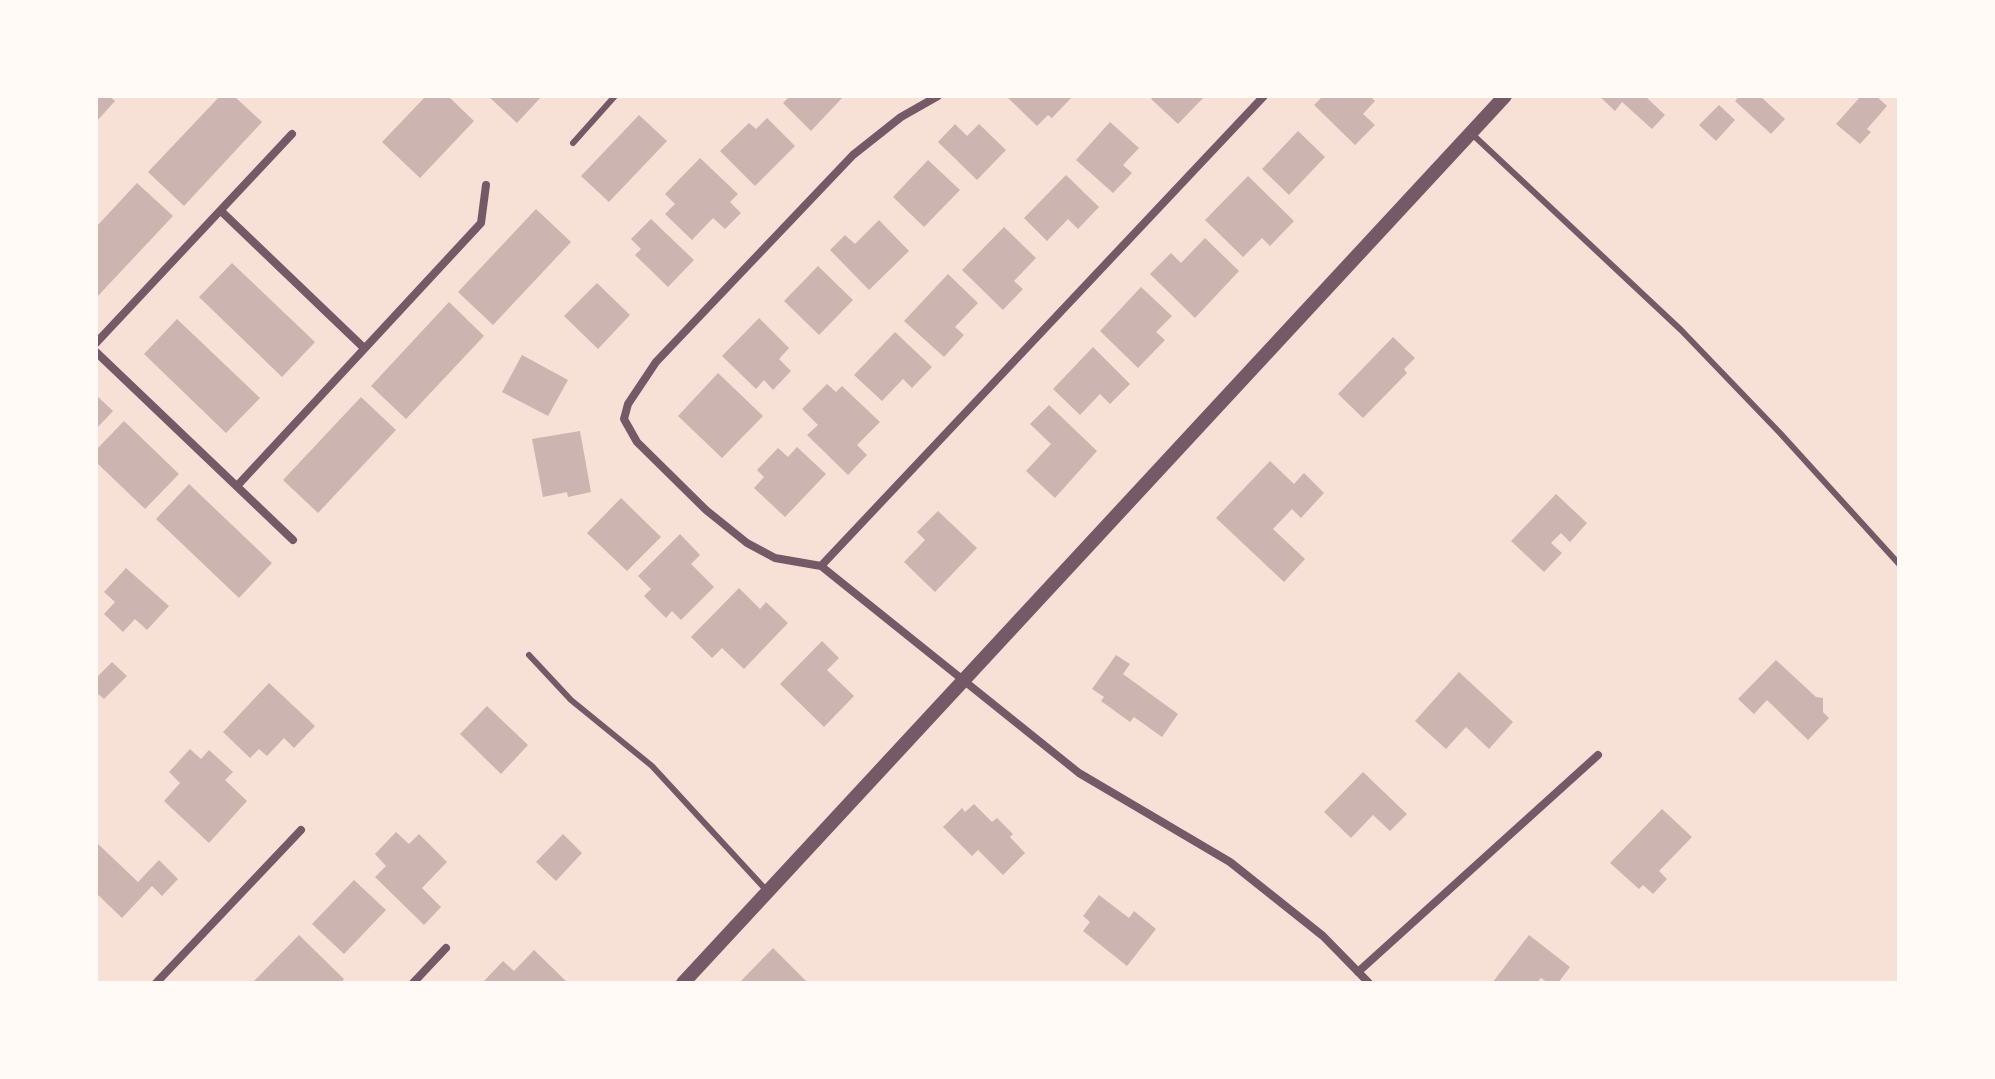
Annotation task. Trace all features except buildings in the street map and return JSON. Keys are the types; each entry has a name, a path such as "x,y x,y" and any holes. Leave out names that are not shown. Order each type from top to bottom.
{"street":[{"path":"938,96 901,117 853,155 656,362 628,404 624,419 637,442 706,510 747,543 775,558 821,566 1079,773 1230,862 1323,936 1369,983"},
{"path":"821,566 1264,96"},
{"path":"683,983 1505,96"},
{"path":"96,343 292,134"},
{"path":"237,486 481,223 486,185"},
{"path":"221,211 364,348"},
{"path":"96,352 293,540"},
{"path":"1358,972 1598,755"},
{"path":"156,983 301,830"},
{"path":"413,983 446,948"}],"lane":[{"path":"573,143 615,96"},
{"path":"1471,133 1681,330 1899,564"},
{"path":"529,655 571,700 652,766 768,892"}]}
